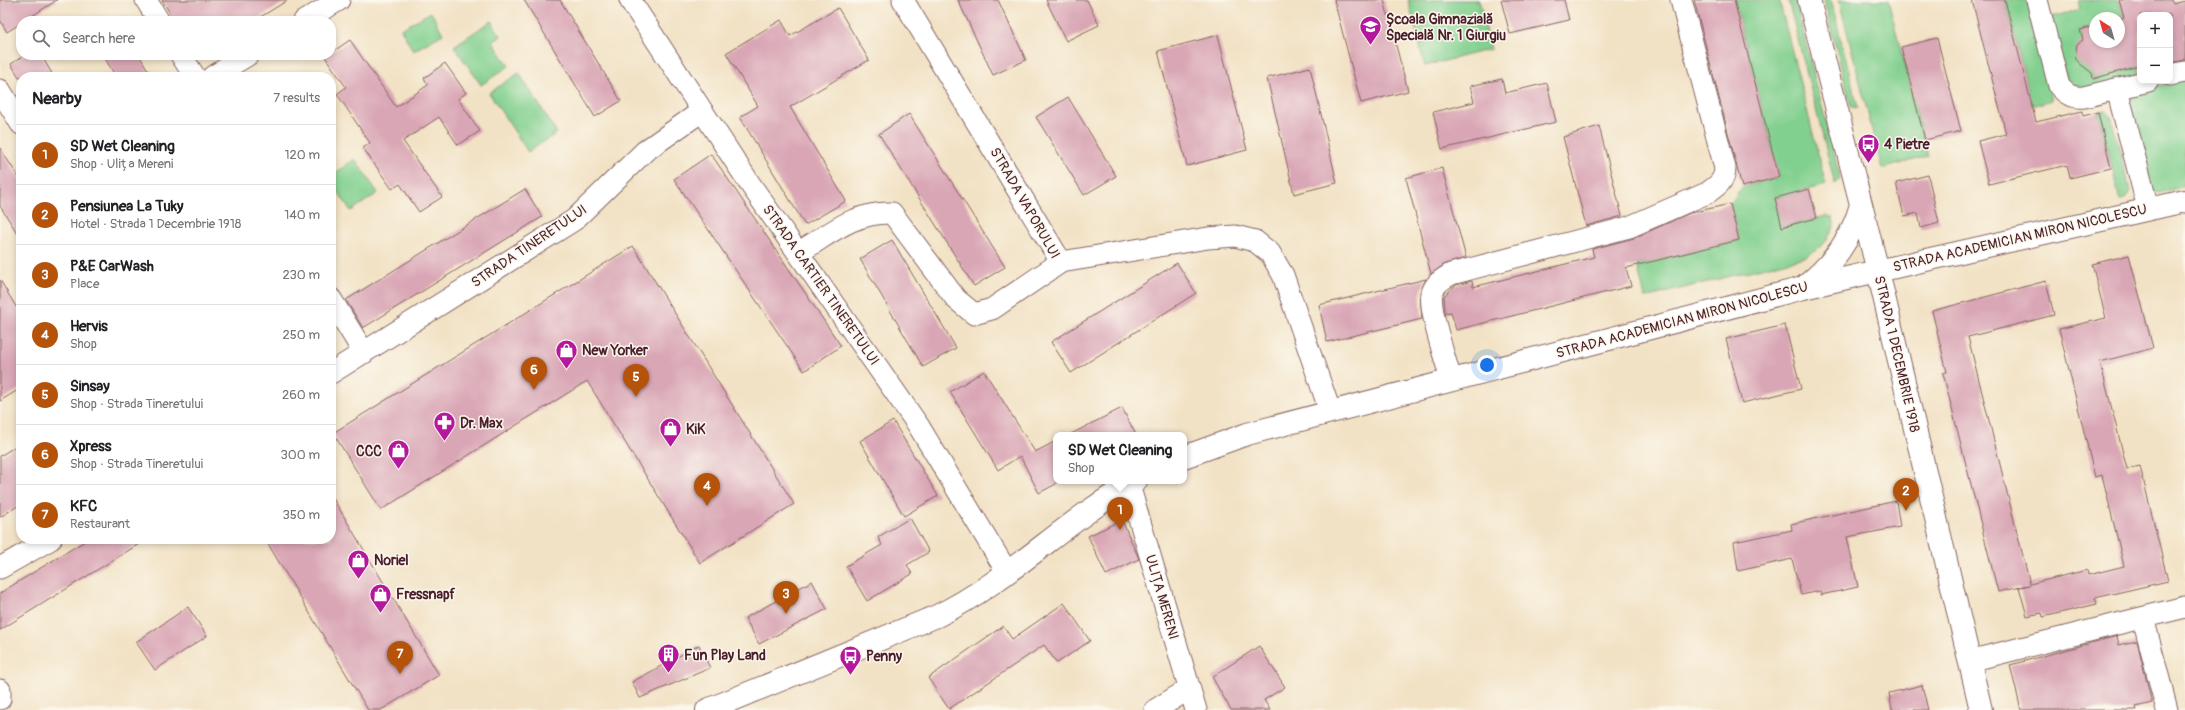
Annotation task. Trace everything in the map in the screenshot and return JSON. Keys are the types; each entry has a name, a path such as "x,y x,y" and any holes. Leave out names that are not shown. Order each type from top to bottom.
{"street":[{"path":"146,0 156,16"},
{"path":"312,16 338,0"},
{"name":"STRADA CARTIER TINERETULUI","path":"630,0 702,111 798,253 918,425 1007,572"},
{"name":"STRADA VAPORULUI","path":"798,253 856,218 875,212 892,213 956,299 974,314 992,309 1061,262 903,0"},
{"path":"1451,380 1432,306 1432,293 1438,281 1451,274 1629,226 1707,193 1725,176 1725,168 1681,0"},
{"name":"STRADA 1 DECEMBRIE 1918","path":"1809,0 1878,271 1981,710"},
{"path":"2037,0 2062,90 2070,96 2079,98 2137,84"},
{"path":"184,60 191,72"},
{"path":"220,72 240,60"},
{"path":"2173,74 2185,72"},
{"path":"2117,89 2148,208"},
{"path":"0,90 16,116"},
{"name":"STRADA TINERETULUI","path":"336,370 574,220 644,151 702,111"},
{"name":"STRADA ACADEMICIAN MIRON NICOLESCU","path":"1187,456 1247,434 1330,411 1803,288 2148,208 2185,201"},
{"path":"1803,288 1829,266 1843,247 1855,225 1861,205"},
{"path":"1061,262 1208,238 1235,236 1255,241 1270,253 1283,275 1330,411"},
{"path":"336,307 364,353"},
{"path":"707,710 937,616 963,603 1078,519 1131,484"},
{"name":"ULIȚA MERENI","path":"1133,484 1196,710"},
{"path":"0,568 42,544"},
{"path":"1969,661 2185,607"},
{"path":"2144,618 2167,710"},
{"path":"1155,710 1189,689"},
{"path":"0,690 0,699"}],"green space":[{"path":"1408,0 1479,0 1491,49 1425,66"},
{"path":"1734,0 1779,0 1826,185 1775,198 1783,227 1826,216 1832,217 1835,225 1823,244 1815,251 1804,257 1645,298 1637,265 1739,240 1730,204 1742,187 1779,177"},
{"path":"1788,0 1795,0 1840,178 1835,184"},
{"path":"1824,0 1831,0 1858,108 1851,106"},
{"path":"1839,0 1888,0 1928,156 1882,169"},
{"path":"2005,0 2027,0 2052,100 2032,106"},
{"path":"2078,0 2119,0 2122,12 2089,12 2089,28 2080,30 2083,40 2077,48 2076,57 2085,67 2091,68 2093,79 2137,66 2137,75 2096,90 2069,87 2049,18 2080,9"},
{"path":"431,12 443,34 413,51 401,29"},
{"path":"491,21 501,36 493,42 509,66 481,85 454,46"},
{"path":"519,73 557,133 528,152 489,93"},
{"path":"2185,78 2185,186 2159,193 2153,192 2127,96 2132,93 2164,84 2173,84 2173,81"},
{"path":"2106,111 2111,116 2130,192 2126,198 2120,201 2098,112"},
{"path":"355,159 378,193 351,211 336,188 336,172"}],"building":[{"path":"0,0 57,0 32,16 16,16 16,26 7,32 0,20"},
{"path":"162,0 288,0 262,16 172,16"},
{"path":"524,0 560,0 621,101 595,117"},
{"path":"958,0 998,0 1026,60 993,75"},
{"path":"1046,0 1087,0 1099,25 1066,41"},
{"name":"Școala Gimnazială Specială Nr. 1 Giurgiu","path":"1334,0 1384,0 1408,91 1361,103"},
{"path":"1501,0 1564,0 1569,20 1510,34"},
{"path":"1694,0 1734,0 1779,177 1742,187"},
{"path":"1972,0 2005,0 2036,122 2082,111 2083,116 2098,112 2111,168 2070,178 2067,165 1989,184 1978,141 2006,134"},
{"path":"2119,0 2172,0 2173,4 2185,1 2185,60 2173,62 2173,12 2137,12 2137,66 2093,79 2092,73 2075,58 2077,44 2083,40 2080,30 2089,28 2089,48 2125,48 2125,12 2122,12"},
{"path":"838,8 869,60 790,107 846,201 805,225 740,117 758,106 726,53 781,20 790,36"},
{"path":"1218,35 1247,150 1187,166 1158,51"},
{"path":"1937,38 1961,131 1925,140 1901,47"},
{"path":"350,40 396,107 428,85 424,78 445,63 466,93 458,99 480,131 458,145 439,117 403,141 442,197 419,212 400,184 392,189 363,148 370,143 337,94 346,87 327,60 336,60 336,50"},
{"path":"17,60 44,60 51,72 16,72 11,64"},
{"path":"106,60 142,60 149,72 113,72"},
{"path":"1310,67 1337,183 1294,194 1267,78"},
{"path":"1502,79 1505,93 1547,83 1556,122 1442,149 1433,112 1474,102 1470,86"},
{"path":"1068,97 1116,176 1084,195 1036,117"},
{"path":"909,114 1005,267 974,286 879,134"},
{"path":"1599,126 1622,216 1586,226 1563,137"},
{"path":"0,148 16,173 16,231 0,206"},
{"path":"711,154 841,346 804,371 674,179"},
{"path":"1442,168 1466,258 1445,264 1431,274 1406,178"},
{"path":"1928,175 1939,223 1921,228 1918,213 1904,216 1896,183"},
{"path":"525,189 542,217 363,328 346,300"},
{"path":"1809,189 1817,218 1782,227 1775,198"},
{"path":"1730,204 1739,240 1626,268 1631,286 1456,330 1451,312 1445,313 1444,296 1456,285 1472,281 1473,287 1594,257 1592,249 1634,238 1690,213"},
{"path":"892,240 956,348 923,367 860,259"},
{"path":"633,246 794,504 700,563 587,381 381,510 336,438 336,431"},
{"path":"2129,255 2153,348 2100,362 2127,469 2140,466 2168,581 2095,598 2097,604 2043,617 2042,613 2027,616 2019,587 1998,592 1943,373 1947,372 1932,311 2046,281 2054,315 1968,337 2030,584 2087,570 2088,575 2124,566 2102,475 2095,477 2059,329 2106,318 2092,264"},
{"path":"1177,263 1196,293 1071,373 1051,342"},
{"path":"1426,279 1420,292 1422,319 1327,342 1319,305"},
{"path":"0,280 16,307 16,391 0,401"},
{"path":"1785,325 1801,389 1742,403 1726,339"},
{"path":"984,371 1035,452 1053,443 1053,484 1056,484 1039,493 1020,456 998,470 950,392"},
{"path":"1122,408 1134,432 1075,432"},
{"path":"893,421 938,496 904,516 860,441"},
{"path":"16,446 16,507 0,517 0,456"},
{"path":"1896,501 1900,527 1847,537 1858,587 1821,595 1820,591 1801,595 1792,559 1738,571 1734,542 1792,530 1791,524"},
{"path":"336,503 439,675 381,710 368,710 268,544 336,544"},
{"path":"910,518 929,552 907,565 912,574 867,601 846,566 882,545 878,537"},
{"path":"1122,520 1139,559 1106,575 1088,536"},
{"path":"80,544 139,544 0,630 0,593"},
{"path":"812,581 827,609 759,644 745,618"},
{"path":"1064,603 1090,641 1057,663 1044,645 949,709 928,678 1003,626 1012,639"},
{"path":"188,607 207,636 155,670 136,642"},
{"path":"2117,636 2119,645 2137,641 2152,703 2136,707 2137,710 2021,710 2010,665"},
{"name":"Fun Play Land","path":"699,645 710,668 640,698 632,682"},
{"path":"1259,646 1285,687 1264,700 1270,710 1231,710 1212,677"},
{"path":"1922,685 1928,710 1892,710 1889,693"}],"place":[{"name":"Școala Gimnazială Specială Nr. 1 Giurgiu","path":"1371,46"},
{"name":"4 Pietre","path":"1869,164"},
{"name":"New Yorker","path":"567,370"},
{"name":"Xpress","path":"534,390"},
{"name":"Sinsay","path":"636,397"},
{"name":"Dr. Max","path":"445,442"},
{"name":"KiK","path":"670,448"},
{"name":"CCC","path":"398,470"},
{"name":"Hervis","path":"707,506"},
{"name":"Pensiunea La Tuky","path":"1906,511"},
{"name":"SD Wet Cleaning","path":"1120,530"},
{"name":"Noriel","path":"358,580"},
{"name":"Fressnapf","path":"381,614"},
{"name":"P&E CarWash","path":"786,614"},
{"name":"KFC","path":"400,674"},
{"name":"Fun Play Land","path":"669,674"},
{"name":"Penny","path":"850,676"}]}
